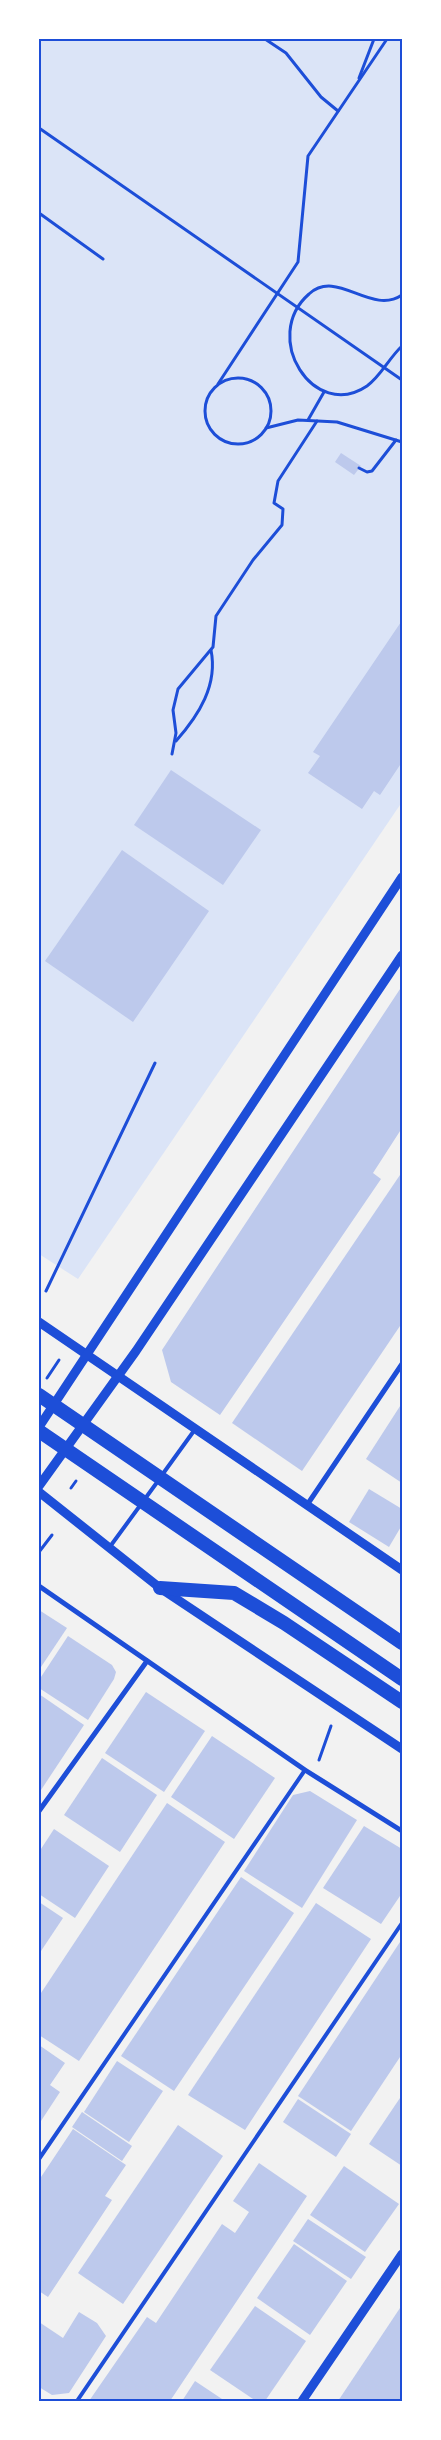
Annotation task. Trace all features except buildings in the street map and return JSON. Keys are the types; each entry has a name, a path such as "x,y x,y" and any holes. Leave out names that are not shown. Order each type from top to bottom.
{"highway":[{"path":"39,1395 402,1643"},
{"path":"39,1429 402,1678"},
{"path":"160,1588 234,1593 284,1623 402,1702"}],"street":[{"path":"39,1429 86,1354 402,877"},
{"path":"39,1486 118,1377 402,955"},
{"path":"39,1322 402,1570"},
{"path":"308,1505 402,1364"},
{"path":"39,1492 108,1549 160,1588 402,1749"},
{"path":"39,1586 306,1770 402,1831"},
{"path":"39,1811 147,1661"},
{"path":"302,2401 402,2254"}],"lane":[{"path":"108,1549 196,1428"},
{"path":"39,2159 306,1770"},
{"path":"77,2401 402,1923"}],"path":[{"path":"265,39 286,53 321,96 338,112"},
{"path":"355,86 374,39"},
{"path":"218,384 228,379 250,380 260,386 267,395 271,406 270,417 266,428 250,442 229,443 212,432 205,412 211,392 298,262 308,156 387,39"},
{"path":"39,128 402,380"},
{"path":"39,213 103,259"},
{"path":"402,295 388,301 379,302 345,289 322,286 308,294 297,308 290,326 290,340 294,361 308,380 324,392 336,394 357,391 366,386 402,346"},
{"path":"308,420 324,392"},
{"path":"266,428 308,420 337,422 402,442"},
{"path":"176,741 173,710 178,689 193,668 211,649 214,642 216,616 253,560 282,525 284,511 274,504 275,489 317,421"},
{"path":"359,468 367,472 372,471 396,440"},
{"path":"172,754 176,741 194,718 207,695 211,680 211,649"},
{"path":"46,1291 56,1265 154,1063"},
{"path":"39,1552 52,1535"},
{"path":"314,1775 331,1726"}],"shaded area":[{"path":"39,39 402,39 402,802 78,1279 39,1254"}]}
